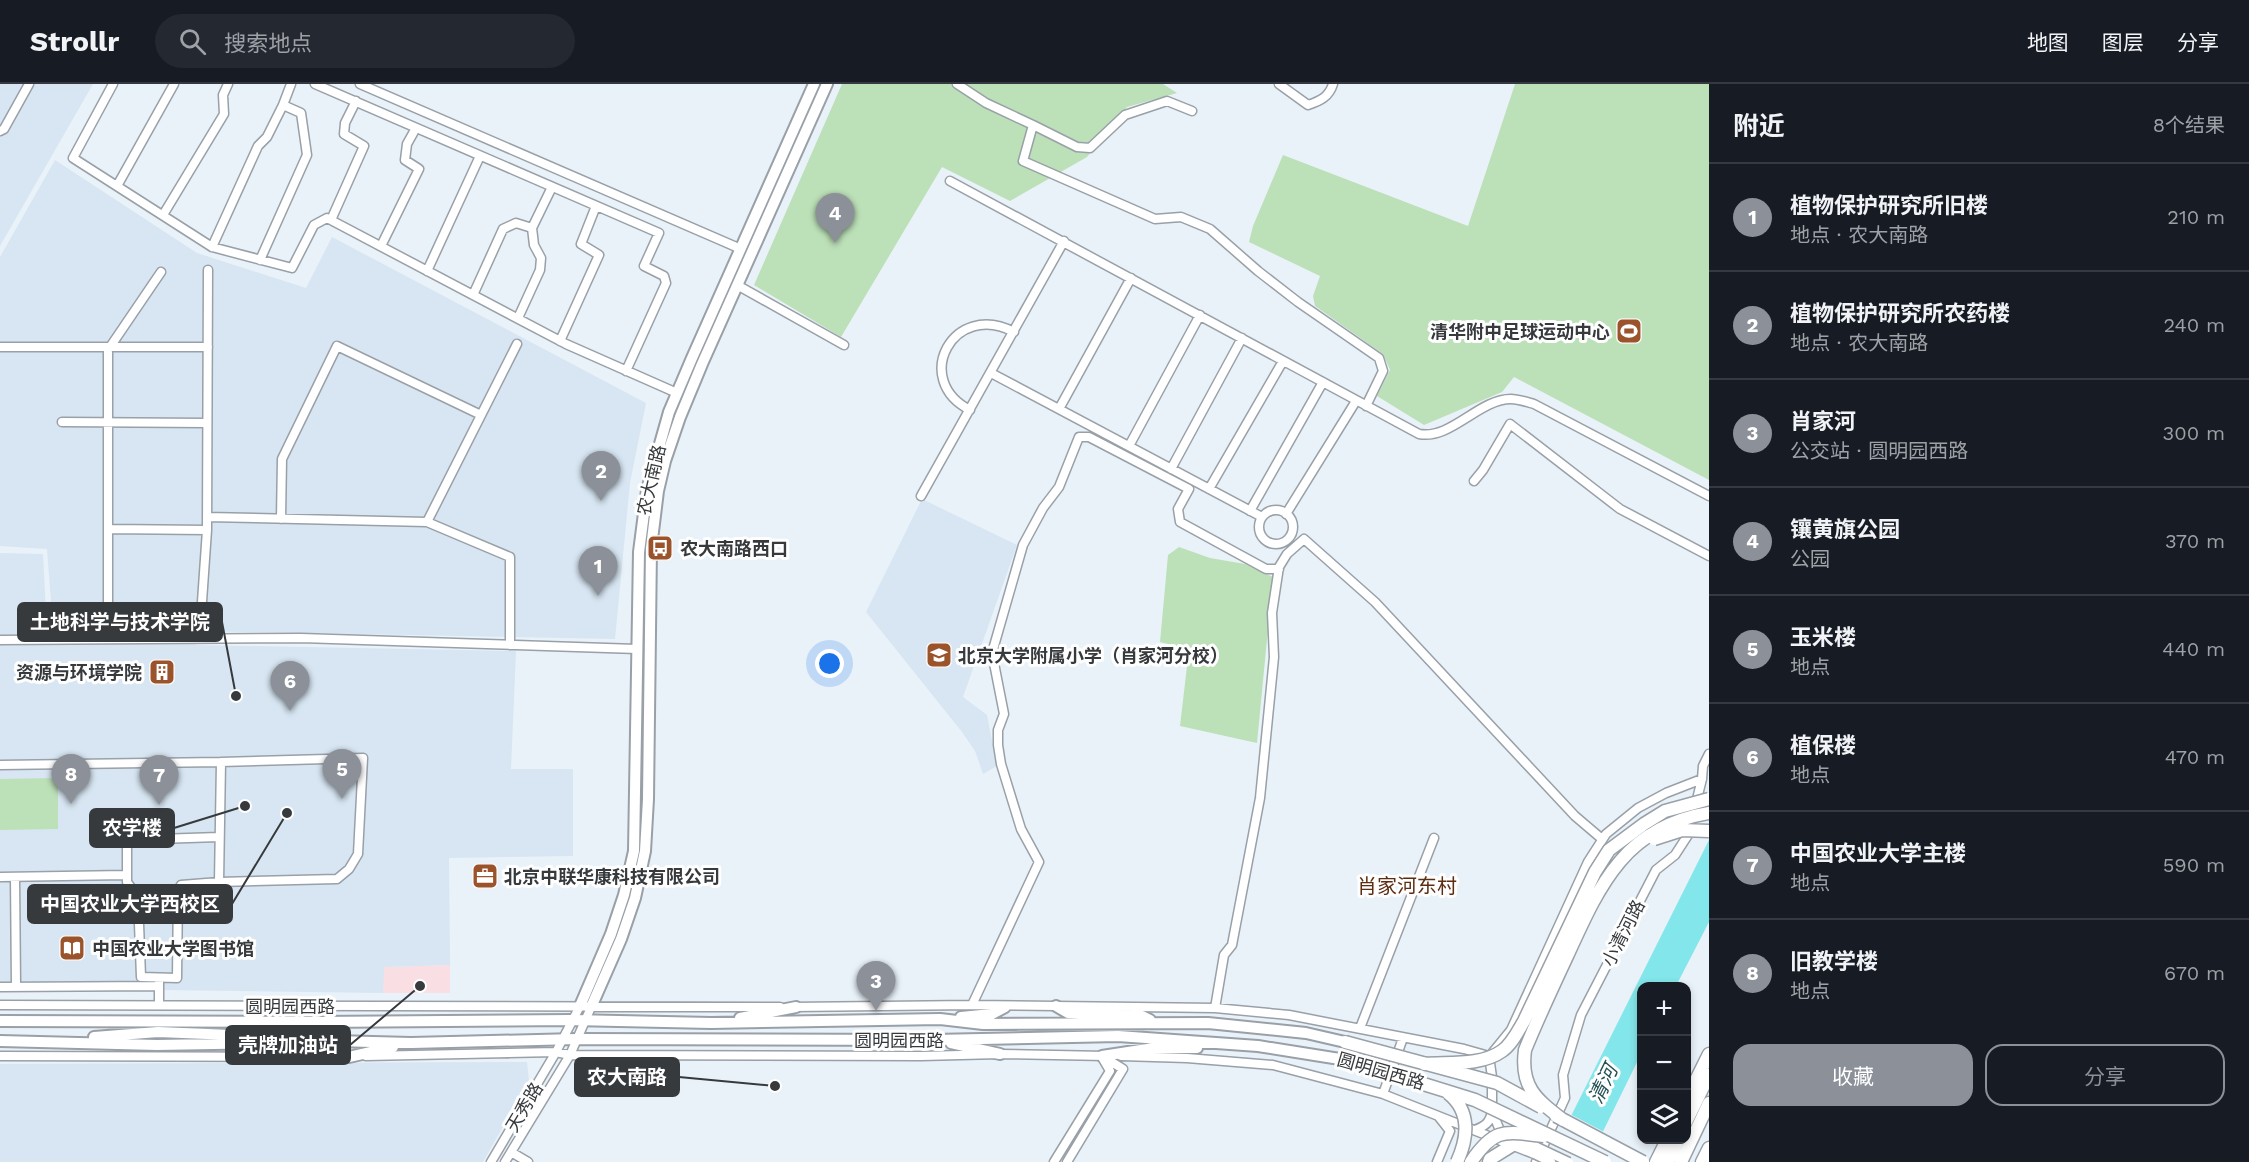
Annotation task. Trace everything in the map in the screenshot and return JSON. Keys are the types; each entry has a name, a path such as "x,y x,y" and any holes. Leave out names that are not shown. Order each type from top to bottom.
{"highway":[{"path":"1424,1064 1473,1061 1488,1058 1503,1051 1515,1038 1524,1021 1595,872 1609,850 1665,811 1709,799"},
{"path":"1563,1119 1539,1101 1529,1087 1522,1066 1525,1050 1595,896 1621,859 1660,828 1686,818 1709,813"},
{"path":"1629,851 1662,835 1682,830 1709,831"},
{"name":"圆明园西路","path":"1345,1042 1497,1083 1643,1162"},
{"path":"1691,1090 1709,1053"},
{"name":"圆明园西路","path":"1346,1060 1475,1100 1605,1162"},
{"path":"1691,1112 1709,1075"},
{"path":"1416,1080 1449,1093 1458,1102 1465,1119 1466,1137 1457,1162"},
{"path":"1681,1162 1709,1103"},
{"path":"1471,1162 1482,1146 1496,1136 1512,1131 1557,1138"},
{"path":"1656,1162 1665,1144"},
{"path":"1489,1162 1490,1159 1511,1146"},
{"path":"1702,1162 1709,1148"}],"main road":[{"name":"农大南路","path":"580,1006 611,934 624,896 634,850 639,552 642,519 654,458 677,393 814,84"},
{"name":"农大南路","path":"592,1005 621,939 635,898 645,851 648,799 651,548 658,491 665,461 680,417 827,84"},
{"path":"1056,1006 1068,1013 1142,1016 1156,1023"},
{"path":"711,1023 796,1007"},
{"path":"940,1019 992,1014 1005,1007"},
{"name":"圆明园西路","path":"0,1021 586,1020 711,1023 940,1019 983,1024 1208,1023 1306,1033 1345,1042"},
{"name":"圆明园西路","path":"0,1041 70,1041 97,1036 158,1032 281,1036 296,1040 411,1043 577,1039 933,1040 1118,1036 1258,1046 1346,1060"},
{"path":"933,1040 1000,1054"},
{"path":"349,1057 411,1043"},
{"path":"1102,1056 1154,1048 1258,1046"}],"street":[{"path":"0,131 4,129 28,84"},
{"path":"113,84 73,158 212,247 292,268 314,225 327,218 560,341 677,393"},
{"path":"117,186 174,84"},
{"path":"163,216 224,114 223,95 228,84"},
{"path":"212,247 258,146 267,137 291,84"},
{"path":"315,84 659,233 644,266 664,276 666,283 626,370"},
{"path":"360,84 741,249"},
{"path":"957,84 986,103 1077,147 1090,148 1125,115 1167,101 1192,111"},
{"path":"1279,84 1308,105 1322,100 1333,84"},
{"path":"331,220 364,146 344,134 345,123 356,101"},
{"path":"260,260 307,155 301,113 283,105"},
{"path":"1033,125 1023,161 1155,219 1181,217 1210,229 1282,290 1379,358 1383,371 1366,406"},
{"path":"381,246 419,169 405,160 407,144 417,129"},
{"path":"427,271 480,156"},
{"path":"950,181 1419,435 1431,436 1494,403 1509,399 1526,402 1534,404 1709,496"},
{"path":"518,318 540,270 541,258 534,245 532,228 552,186"},
{"path":"560,341 599,255 581,244 596,206"},
{"path":"473,295 503,229 516,223 532,228"},
{"path":"921,496 1064,241"},
{"path":"201,616 207,530 208,270"},
{"path":"108,612 108,350 161,272"},
{"path":"1059,409 1131,278"},
{"path":"737,285 844,345"},
{"path":"1129,446 1200,315"},
{"path":"970,410 954,399 946,388 942,374 942,359 947,346 956,335 968,327 982,323 997,324 1014,332"},
{"path":"1171,469 1242,338"},
{"path":"427,522 518,344"},
{"path":"0,346 208,347"},
{"path":"281,519 282,459 337,346 481,416"},
{"path":"1209,489 1283,361"},
{"path":"991,373 1262,517"},
{"path":"1250,511 1323,382"},
{"path":"1286,514 1356,400"},
{"path":"62,422 207,423"},
{"path":"1474,481 1510,424 1620,509 1709,556"},
{"path":"972,1005 1039,862 1021,829 1001,764 998,730 1004,714 992,653 1023,545 1043,508 1059,487 1079,437 1089,437 1189,489 1178,509 1180,522 1266,568 1279,569"},
{"path":"1271,511 1281,511 1292,522 1292,534 1284,543 1267,542 1259,533 1258,528 1262,517 1271,511"},
{"path":"207,517 427,522 510,557 510,645"},
{"path":"108,529 207,530"},
{"path":"1292,534 1304,539 1375,602 1575,816 1602,839"},
{"path":"1215,1008 1224,955 1232,945 1260,798 1274,657 1272,613 1279,569 1287,554 1304,539"},
{"path":"0,640 301,638 638,649"},
{"name":"小清河路","path":"1536,1154 1565,1098 1563,1075 1581,1015 1656,870 1675,855 1689,834 1703,766 1709,754"},
{"path":"0,765 363,758 358,854 349,869 337,879 181,885 178,890 177,978 159,982 0,987"},
{"path":"219,882 221,762"},
{"name":"小清河路","path":"1702,779 1709,769"},
{"path":"1475,1130 1490,1121 1492,1111 1492,1077 1489,1056 1511,1030 1587,862 1602,839 1638,808 1666,793 1702,779"},
{"path":"159,982 141,977 138,897 127,882 127,840 219,837"},
{"path":"1360,1028 1434,838"},
{"path":"0,877 126,875"},
{"path":"15,877 16,986"},
{"path":"159,982 159,1005"},
{"name":"圆明园西路","path":"0,1005 796,1007 972,1005 1215,1008 1289,1015 1464,1049 1489,1056"},
{"name":"天秀路","path":"505,1162 570,1055 592,1005"},
{"name":"天秀路","path":"491,1162 563,1040 580,1006"},
{"path":"1383,1094 1403,1038"},
{"path":"0,1056 349,1057 556,1052"},
{"name":"圆明园西路","path":"556,1052 570,1055 921,1056 1000,1054 1187,1058 1273,1065 1383,1094 1511,1146 1569,1162"},
{"path":"1054,1162 1110,1071 1102,1056"},
{"path":"1067,1162 1123,1069 1102,1056"},
{"name":"圆明园西路","path":"1492,1111 1502,1133 1551,1162"},
{"path":"1437,1114 1450,1131 1437,1162"},
{"path":"511,1152 528,1162"}],"shaded area":[{"path":"0,84 93,84 0,246"},
{"path":"55,160 197,253 306,288 332,237 646,403 630,483 615,639 196,631 196,645 516,651 511,769 573,769 573,856 449,858 450,965 384,967 383,993 0,988 0,553 43,554 47,632 173,630 53,627 47,549 0,546 0,257"},
{"name":"北京大学附属小学（肖家河分校）","path":"922,499 1017,545 963,697 987,715 997,766 983,774 975,751 962,732 866,612"},
{"path":"450,965 450,993 383,993 383,967"},
{"path":"527,1062 529,1081 483,1162 0,1162 0,1064"}],"green space":[{"path":"842,84 1163,84 1177,93 1127,107 1087,157 1010,201 942,167 841,337 754,285"},
{"path":"1515,84 1709,84 1709,480 1514,377 1502,392 1424,425 1377,396 1390,370 1383,354 1315,306 1313,296 1320,276 1249,242 1253,226 1283,155 1468,226"},
{"path":"1179,547 1210,558 1245,564 1273,577 1257,743 1180,726 1189,649 1160,642 1168,555"},
{"path":"58,778 58,829 0,830 0,779"}],"water":[{"path":"1709,840 1709,922 1678,982 1638,982"},
{"name":"清河","path":"1637,984 1637,1062 1588,1162 1548,1162"}],"pier":[{"path":"1568,1113 1606,1133 1591,1162 1545,1162"}],"place":[{"name":"镶黄旗公园","path":"835,243"},
{"name":"清华附中足球运动中心","path":"1629,331"},
{"name":"植物保护研究所农药楼","path":"601,501"},
{"name":"农大南路西口","path":"660,548"},
{"name":"植物保护研究所旧楼","path":"598,596"},
{"name":"北京大学附属小学（肖家河分校）","path":"939,655"},
{"name":"资源与环境学院","path":"162,672"},
{"name":"土地科学与技术学院","path":"236,696"},
{"name":"植保楼","path":"290,711"},
{"name":"玉米楼","path":"342,799"},
{"name":"旧教学楼","path":"71,804"},
{"name":"中国农业大学主楼","path":"159,805"},
{"name":"农学楼","path":"245,806"},
{"name":"中国农业大学西校区","path":"287,813"},
{"name":"北京中联华康科技有限公司","path":"485,876"},
{"name":"中国农业大学图书馆","path":"72,948"},
{"name":"壳牌加油站","path":"420,986"},
{"name":"肖家河","path":"876,1011"},
{"name":"农大南路","path":"775,1086"}],"district":[{"name":"肖家河东村","path":"1407,886"}]}
